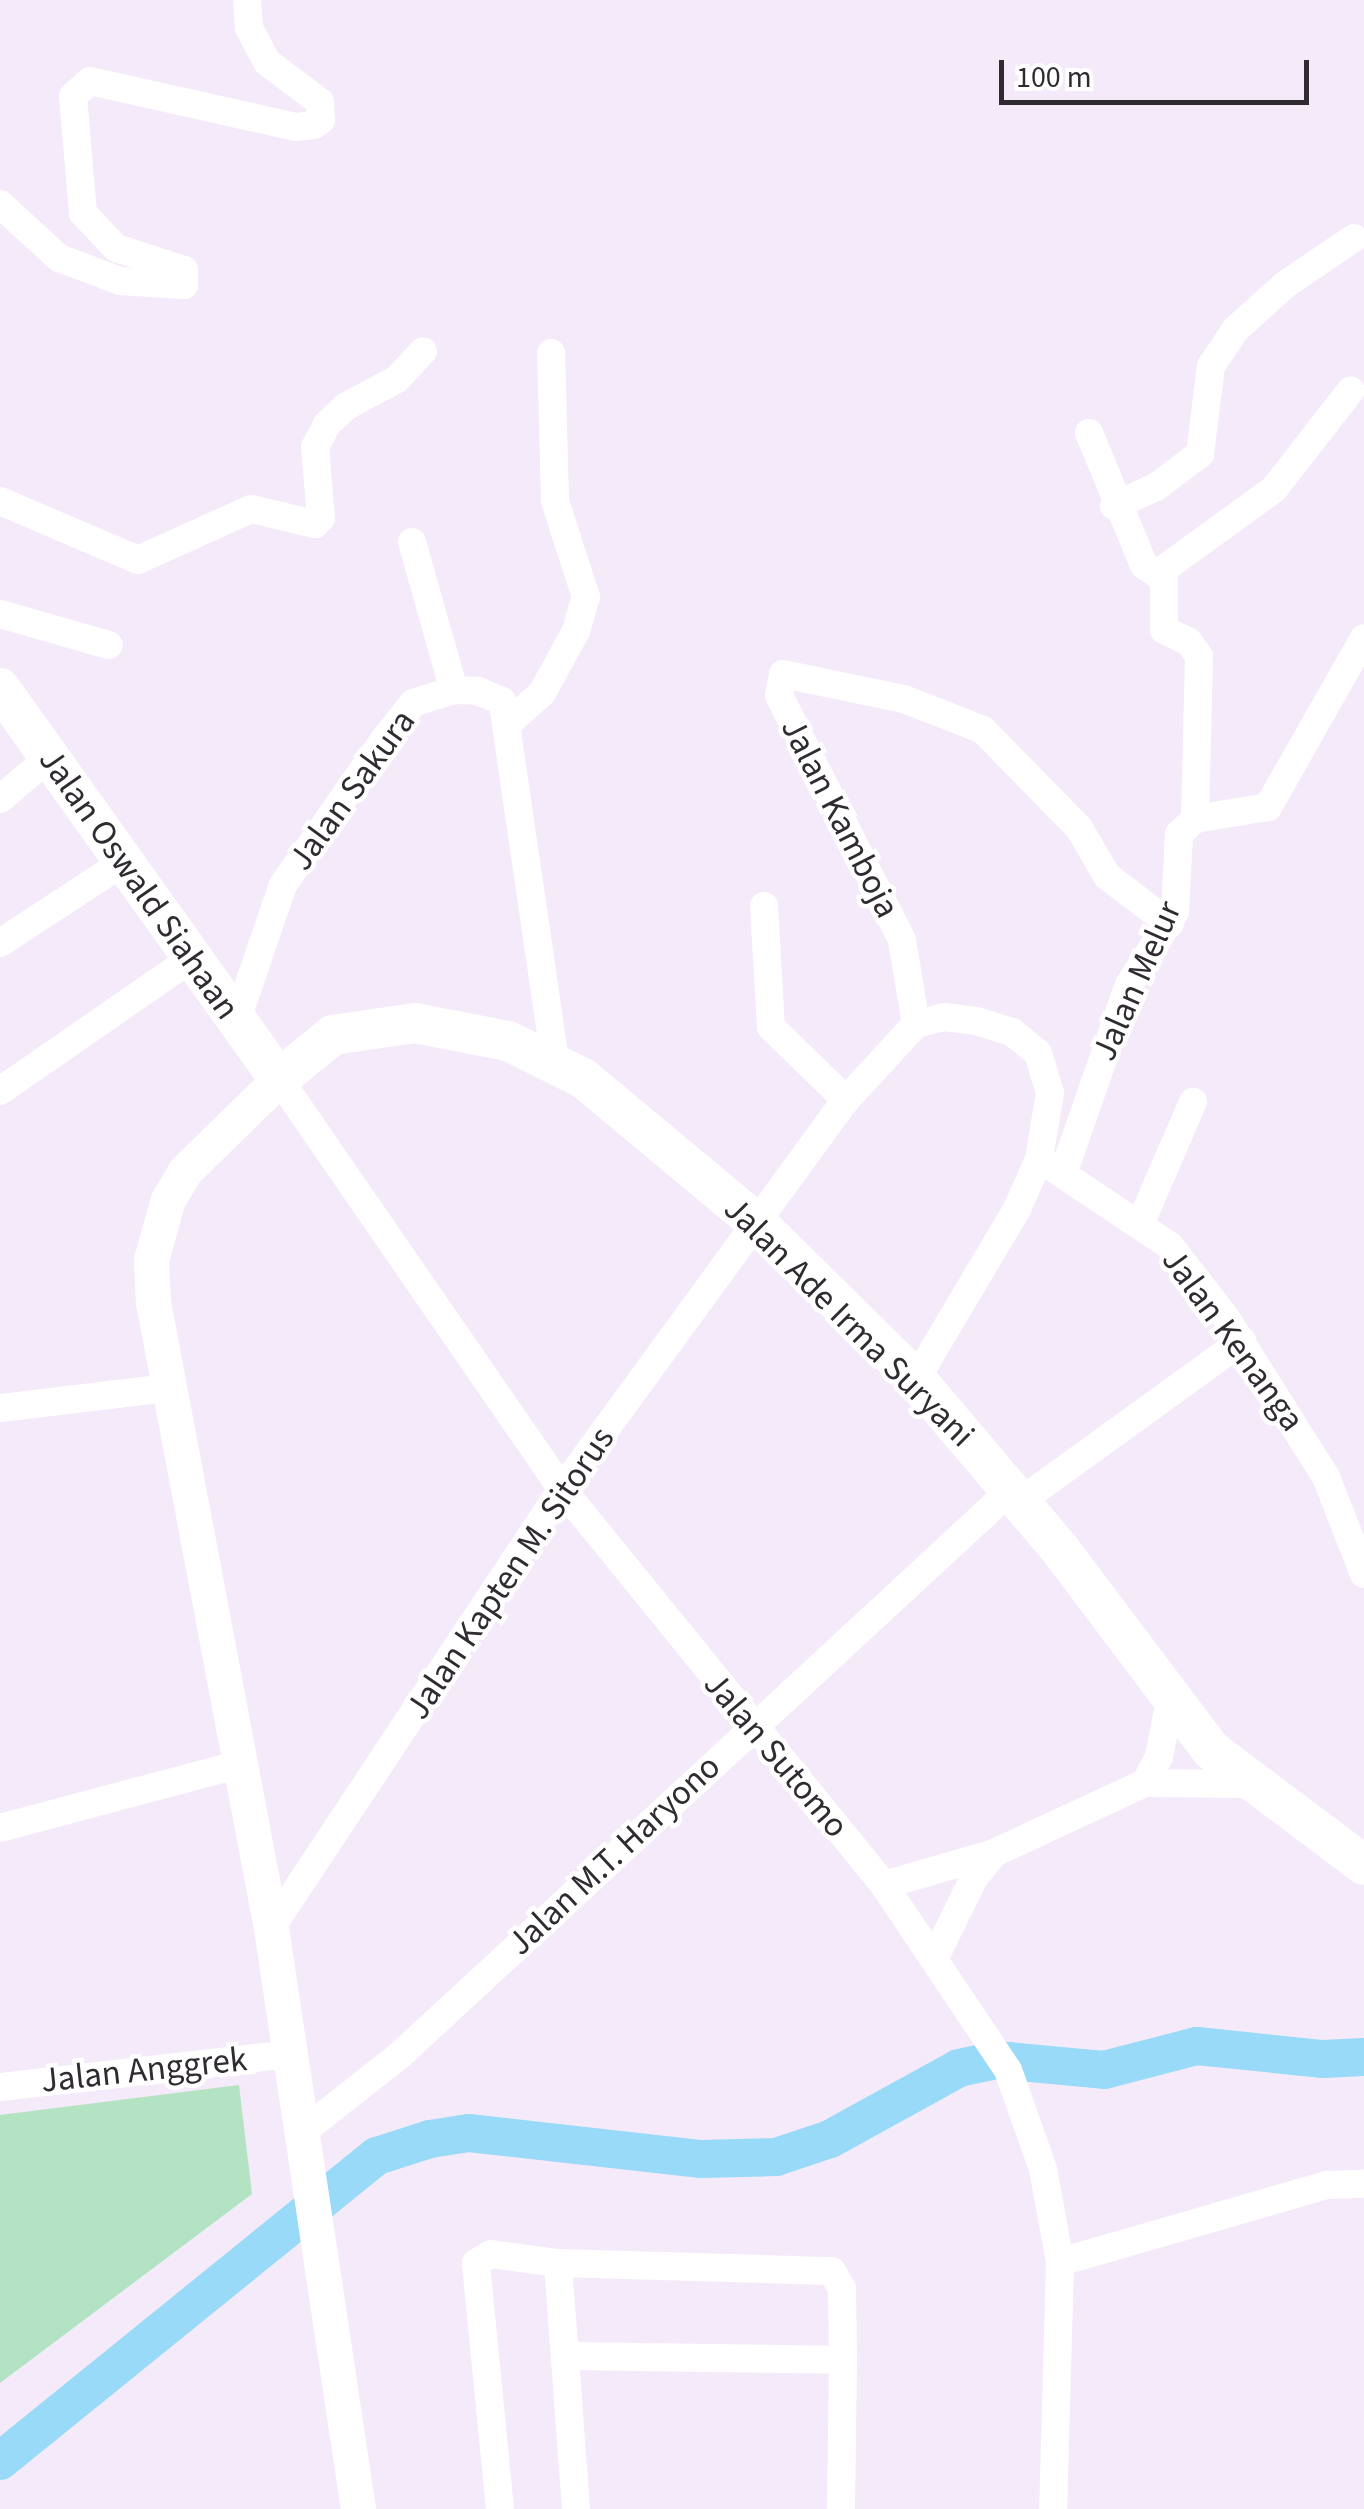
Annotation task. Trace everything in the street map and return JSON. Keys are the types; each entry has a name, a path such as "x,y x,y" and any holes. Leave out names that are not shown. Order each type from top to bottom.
{"highway":[{"name":"Jalan Oswald Siahaan","path":"0,688 279,1080"},
{"name":"Jalan Ade Irma Suryani","path":"279,1080 333,1035 383,1024 478,1032 555,1060 628,1112 758,1224 916,1379 1016,1495 1210,1750 1364,1865"}],"main road":[{"path":"279,1080 184,1172 158,1222 153,1302 270,1928 358,2509"}],"street":[{"path":"0,204 58,258 120,281 184,285 184,270 116,248 88,221 77,194 73,96 90,81 295,127 314,125 322,120 320,102 267,62 249,28 247,0"},
{"path":"1114,506 1156,488 1200,454 1212,366 1236,330 1286,284 1354,238"},
{"path":"0,501 138,560 159,556 240,512 315,524 320,518 315,447 327,424 345,407 397,380 423,350"},
{"path":"551,353 555,501 586,597 576,631 542,692 506,725 555,1060"},
{"path":"1157,574 1274,490 1351,390"},
{"path":"1089,434 1114,506 1144,564 1164,580 1164,630 1188,641 1198,656 1195,819 1268,807 1364,638"},
{"path":"412,542 454,690"},
{"path":"0,614 109,645"},
{"name":"Jalan Kamboja","path":"916,1024 902,940 779,696 783,674 904,699 984,730 1080,828 1107,876 1170,924"},
{"name":"Jalan Sakura","path":"236,1022 282,884 413,703 454,690 502,701 506,725"},
{"path":"0,799 50,757"},
{"name":"Jalan Melur","path":"1051,1166 1129,985 1170,924 1179,834 1195,819"},
{"path":"0,943 124,862"},
{"path":"764,906 771,1027 846,1100"},
{"path":"0,1090 192,958"},
{"path":"916,1024 944,1018 976,1021 1012,1032 1038,1053 1050,1093 1051,1166 916,1379"},
{"name":"Jalan Kapten M. Sitorus","path":"270,1928 562,1489 846,1100 916,1024"},
{"name":"Jalan Sutomo","path":"279,1080 562,1489 750,1727 884,1885 998,2052 1027,2115 1060,2262 1053,2509"},
{"path":"1141,1222 1194,1102"},
{"name":"Jalan Kenanga","path":"1051,1166 1141,1222 1170,1246 1242,1341 1326,1478 1364,1574"},
{"name":"Jalan M.T. Haryono","path":"301,2133 400,2055 750,1727 1016,1495 1242,1341"},
{"path":"0,1408 168,1388"},
{"path":"1145,1783 1159,1757 1170,1700"},
{"path":"0,1828 240,1764"},
{"path":"884,1885 994,1853 1145,1783 1251,1784"},
{"path":"934,1959 974,1878 994,1853"},
{"name":"Jalan Anggrek","path":"0,2087 288,2054"},
{"path":"1060,2262 1327,2186 1364,2184"},
{"path":"500,2509 476,2263 490,2254 558,2263 832,2271 842,2290 841,2509"},
{"path":"558,2263 568,2356 576,2509"},
{"path":"568,2356 842,2360"}],"green space":[{"path":"239,2085 252,2194 0,2383 0,2115"}],"waterway":[{"path":"0,2461 377,2156 430,2139 469,2133 702,2159 776,2157 830,2139 959,2068 997,2060 1104,2070 1197,2046 1323,2059 1364,2057"}]}
